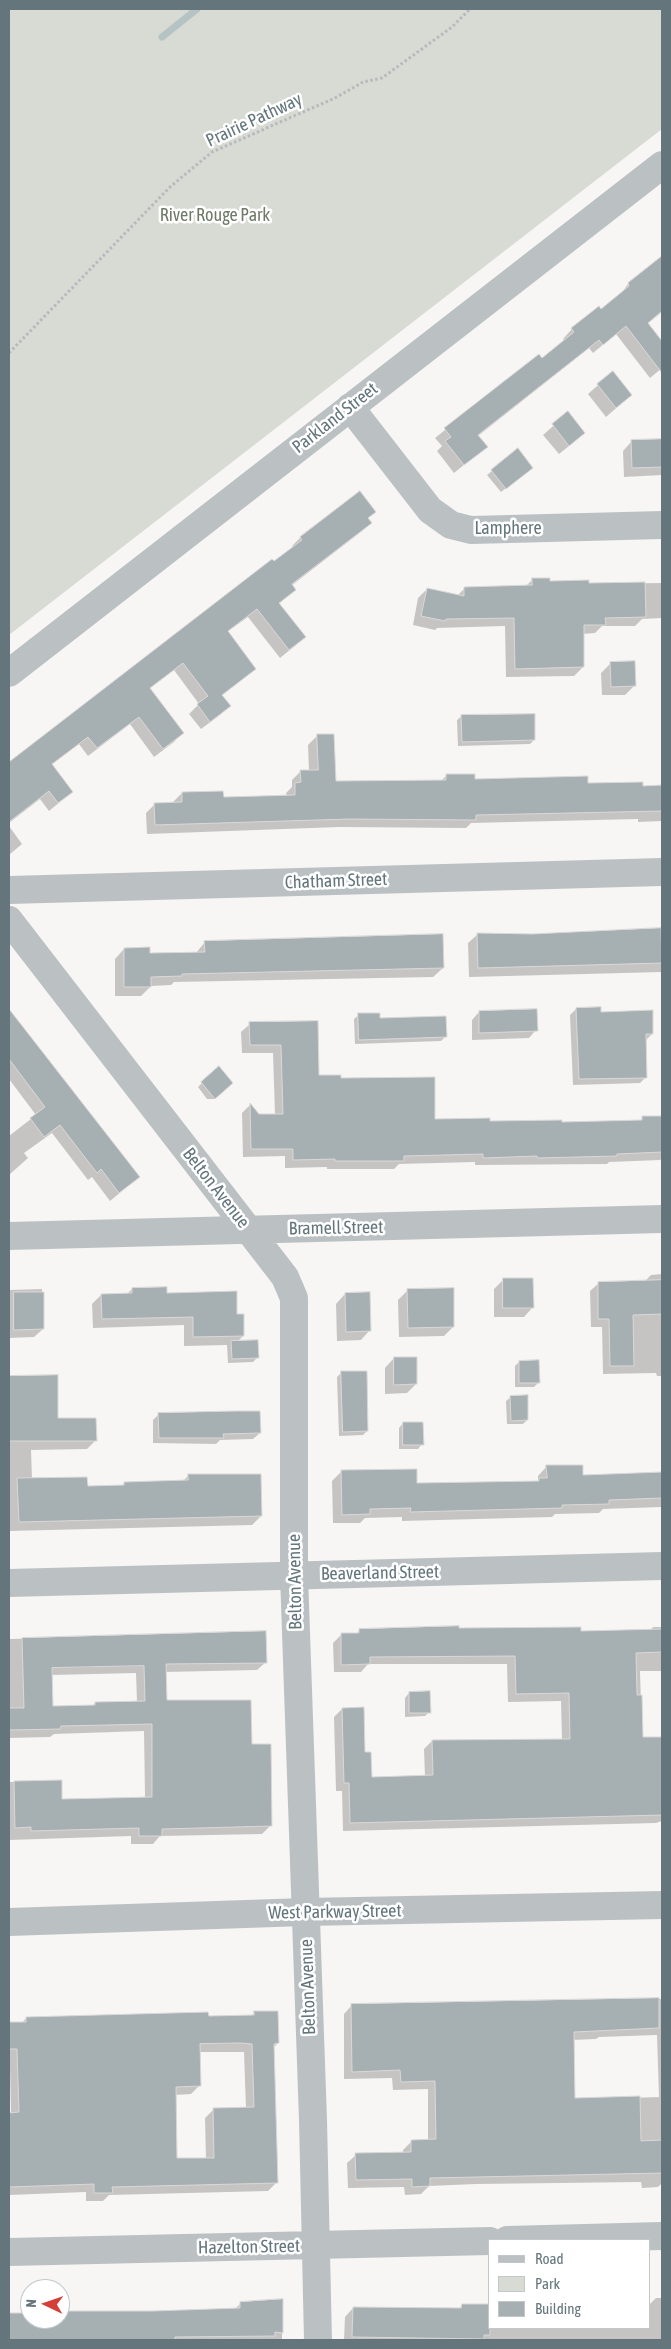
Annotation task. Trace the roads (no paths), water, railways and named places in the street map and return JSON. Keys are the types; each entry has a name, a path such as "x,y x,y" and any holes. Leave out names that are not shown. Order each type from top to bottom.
{"street":[{"name":"Parkland Street","path":"9,672 662,164"},
{"name":"Lamphere","path":"350,407 430,510 450,525 471,530 662,525"},
{"name":"Chatham Street","path":"9,890 662,872"},
{"name":"Belton Avenue","path":"9,920 285,1277 294,1298 294,1575 318,2340"},
{"name":"Bramell Street","path":"9,1236 662,1220"},
{"name":"Beaverland Street","path":"9,1582 662,1566"},
{"name":"West Parkway Street","path":"9,1922 305,1912 662,1905"},
{"path":"546,2239 662,2236"},
{"name":"Hazelton Street","path":"9,2252 488,2241"}],"waterway":[{"path":"162,37 197,9"}],"park label":[{"name":"River Rouge Park","path":"215,215"}]}
